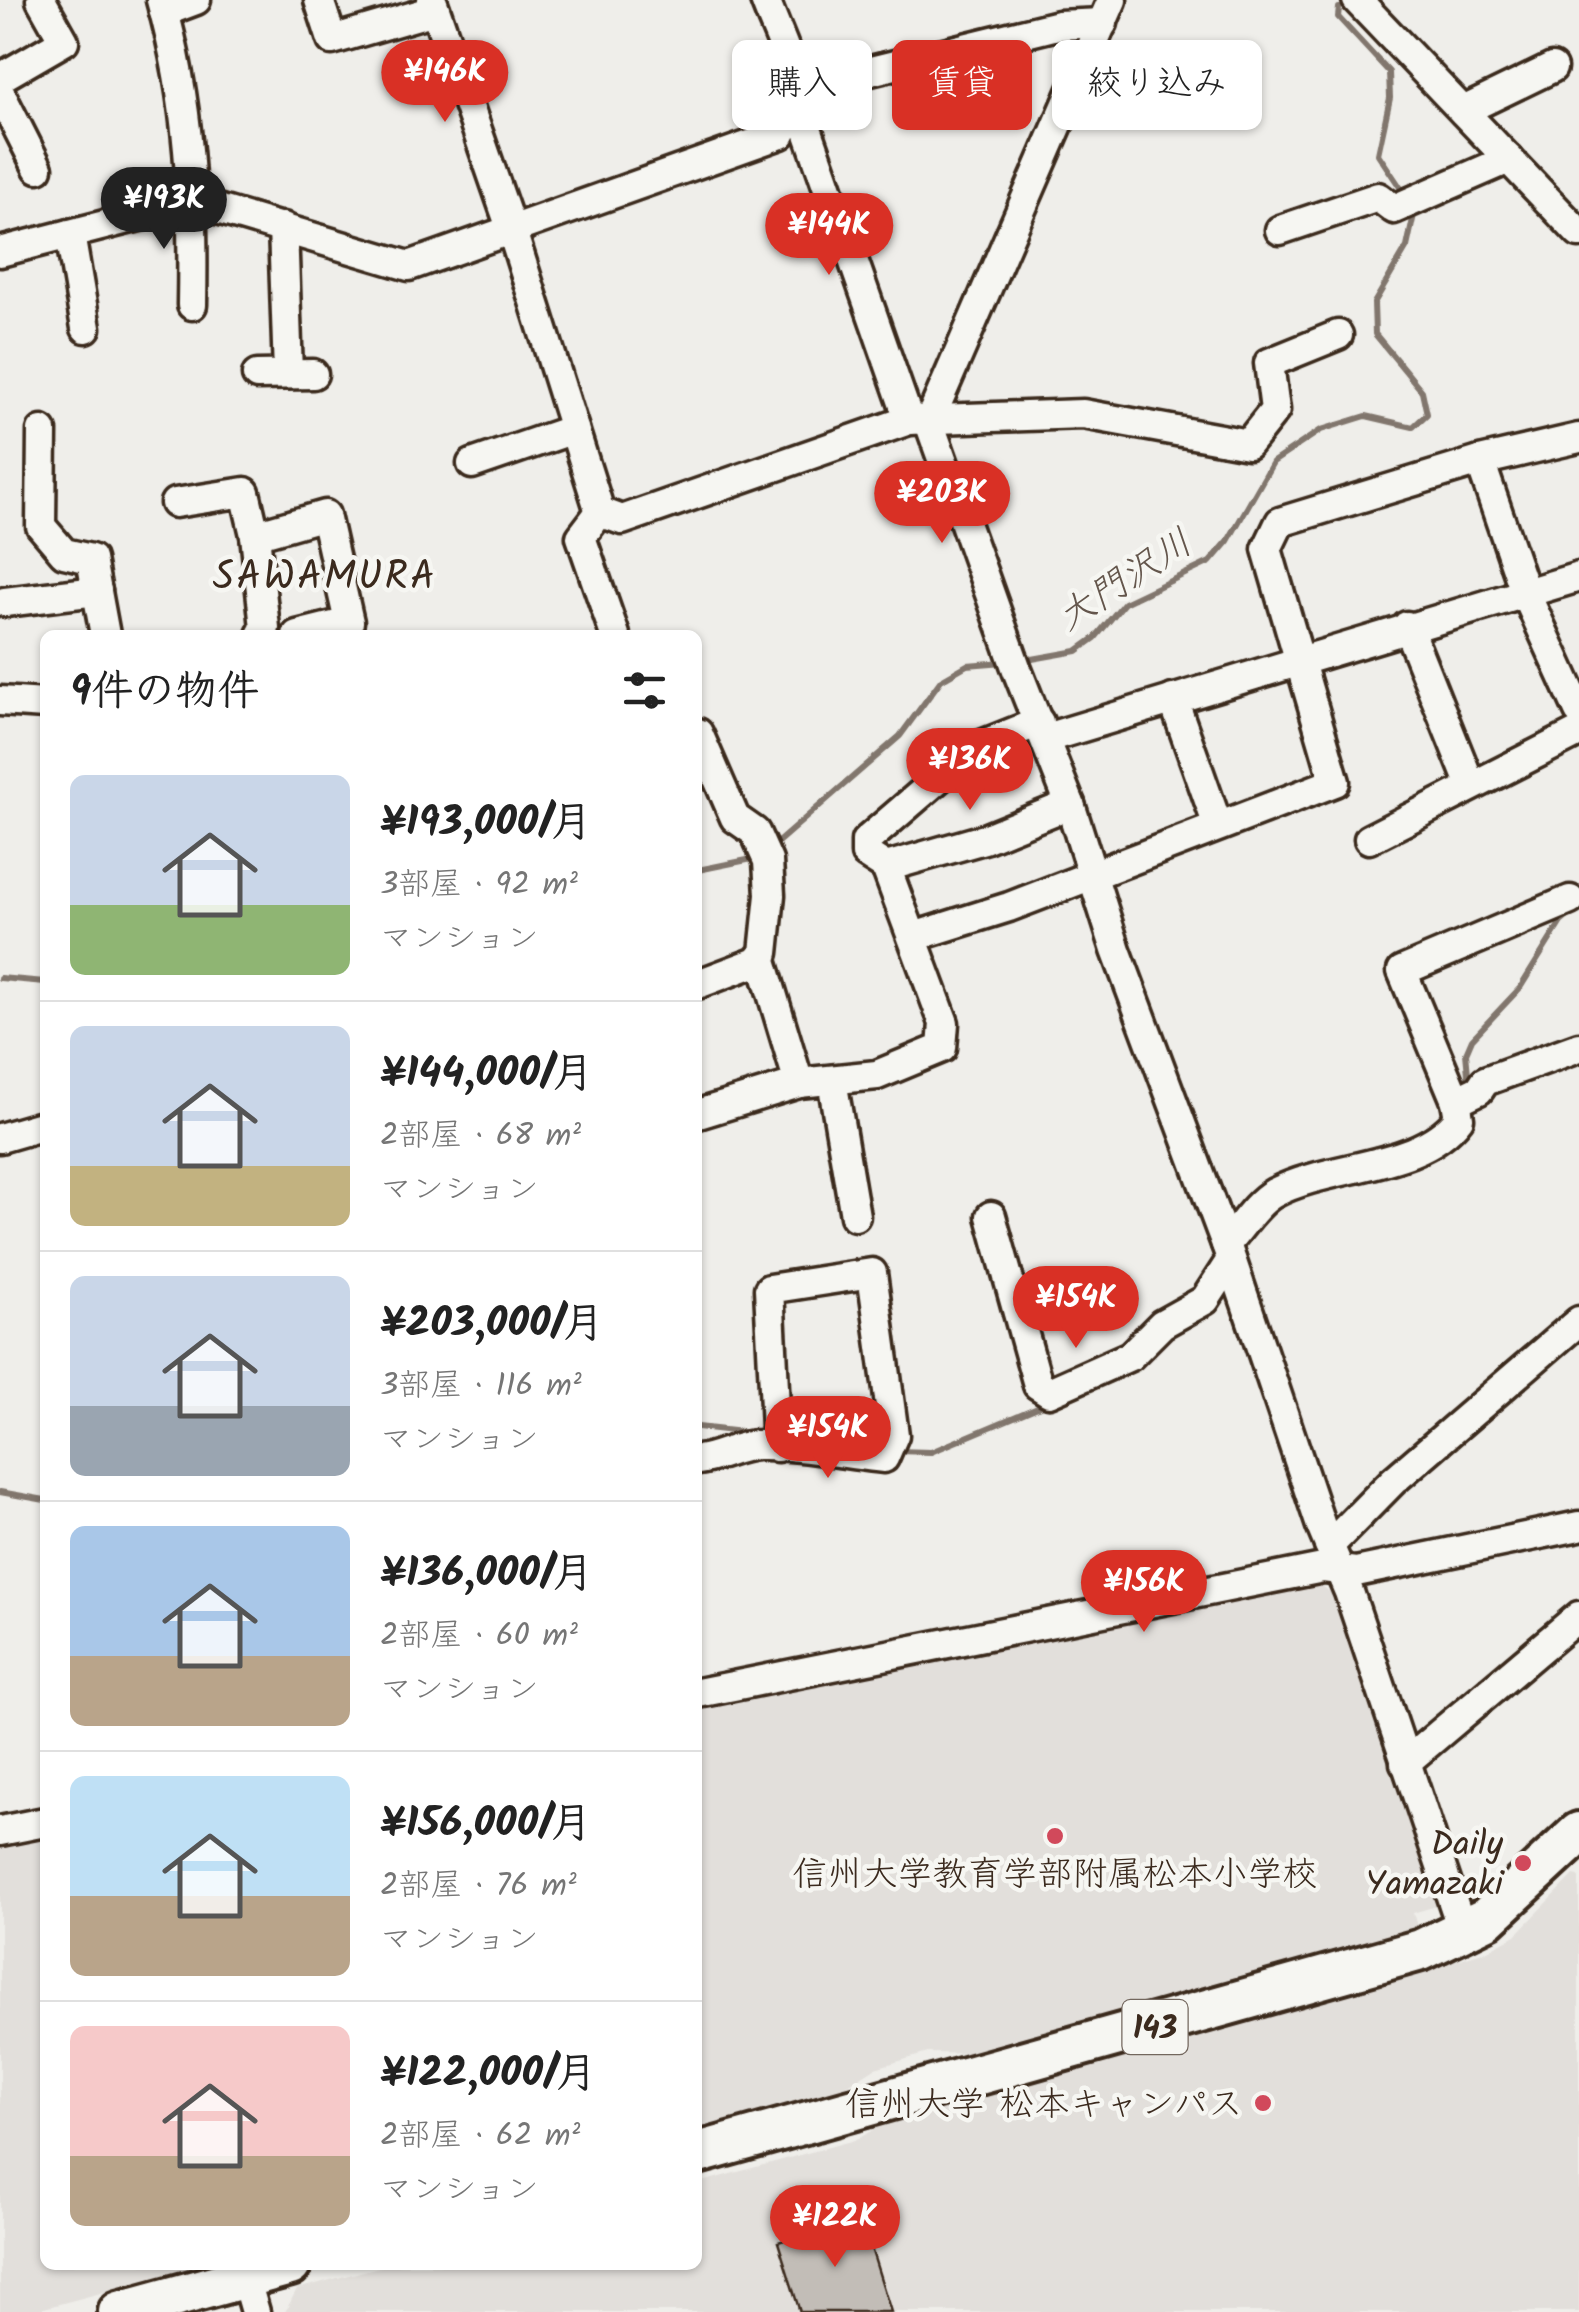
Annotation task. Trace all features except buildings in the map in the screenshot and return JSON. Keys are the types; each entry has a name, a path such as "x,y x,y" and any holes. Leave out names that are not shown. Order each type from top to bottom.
{"highway":[{"name":"143","path":"702,2153 1368,1968 1462,1932 1506,1902 1579,1833"},
{"path":"119,2312 250,2294 283,2270"}],"street":[{"path":"0,78 64,41 42,0"},
{"path":"192,305 194,202 181,72 162,6 196,0"},
{"path":"320,0 332,40 433,5 512,232 600,512"},
{"path":"765,0 777,40"},
{"path":"1367,3 1579,233"},
{"path":"872,78 1107,11"},
{"path":"919,421 1107,11"},
{"path":"1463,111 1552,68"},
{"path":"0,93 38,168"},
{"path":"0,252 194,202 409,266 512,232 781,134 783,130"},
{"path":"808,130 1070,804 1116,950 1228,1252 1462,1932"},
{"path":"1280,230 1378,197 1394,209 1509,159"},
{"path":"257,374 300,374 283,227"},
{"path":"70,234 86,328"},
{"path":"600,512 622,520 919,421 1084,414 1248,444 1274,410 1270,363 1338,335"},
{"path":"472,464 574,430"},
{"path":"42,431 42,526 64,553 91,559 104,630"},
{"path":"913,937 1010,907 1335,782 1267,549 1280,522 1480,462 1579,438"},
{"path":"1480,462 1525,592 1579,710"},
{"path":"175,503 244,492 255,535 264,630"},
{"path":"600,512 580,537 613,630"},
{"path":"255,535 325,515 349,622 317,630"},
{"path":"702,1113 799,1083 877,1076 942,1048 944,1023 913,937 886,867 866,854 866,841 974,748 1173,699 1579,577"},
{"path":"5,602 97,591"},
{"path":"1407,626 1471,786"},
{"path":"1173,699 1218,826"},
{"path":"0,701 40,704"},
{"path":"1369,839 1579,732"},
{"path":"702,742 735,818 755,832 764,853 770,895 761,957 799,1083"},
{"path":"886,867 984,839 1070,804"},
{"path":"1465,1097 1402,972 1570,900"},
{"path":"702,982 761,957"},
{"path":"991,1216 1038,1384 1049,1392 1130,1356 1162,1324 1205,1300 1228,1252 1270,1195 1324,1172 1402,1157 1449,1132 1459,1118 1465,1097 1485,1082 1579,1047"},
{"path":"832,1080 855,1216"},
{"path":"0,1138 40,1126"},
{"path":"702,1460 721,1458 755,1445 778,1448 884,1458 894,1435 872,1273 769,1289 778,1448"},
{"path":"702,1692 1323,1568 1393,1480 1579,1321"},
{"path":"1334,1557 1356,1572 1579,1526"},
{"path":"1405,1763 1579,1616"},
{"path":"0,1831 40,1823"}],"shaded area":[{"name":"信州大学教育学部附属松本小学校","path":"1320,1584 1332,1594 1436,1906 1413,1913 1418,1928 1389,1940 987,2054 928,2053 875,2068 831,2096 702,2131 702,1705"},
{"path":"40,1833 40,2270 187,2270 29,2312 0,2312 0,1841"},
{"name":"信州大学 松本キャンパス","path":"1574,1875 1579,1876 1579,2312 285,2312 297,2289 367,2270 702,2270 702,2182 858,2139 892,2118 1349,1993 1486,1951 1516,1935"}],"waterway":[{"name":"大門沢川","path":"1339,8 1338,17 1389,72 1390,98 1378,154 1406,196"},
{"name":"大門沢川","path":"1021,661 1077,651 1095,638 1124,603 1210,562 1228,541 1273,462 1321,430 1366,416 1413,427 1427,414 1422,391 1375,334 1374,303 1407,247 1415,210"},
{"name":"大門沢川","path":"771,848 900,736 941,680 967,665 1004,662"},
{"name":"大門沢川","path":"702,869 757,858"},
{"path":"1469,1085 1466,1053 1472,1039 1520,988 1561,922 1574,911"},
{"name":"大門沢川","path":"0,978 40,982"},
{"path":"1398,1170 1429,1159"},
{"path":"896,1451 931,1452 1052,1401"},
{"path":"702,1427 751,1433"},
{"path":"0,1492 40,1499"}],"place":[{"name":"信州大学教育学部附属松本小学校","path":"1055,1836"},
{"name":"Daily Yamazaki","path":"1523,1863"},
{"name":"信州大学 松本キャンパス","path":"1263,2103"}],"district":[{"name":"SAWAMURA","path":"325,575"}]}
